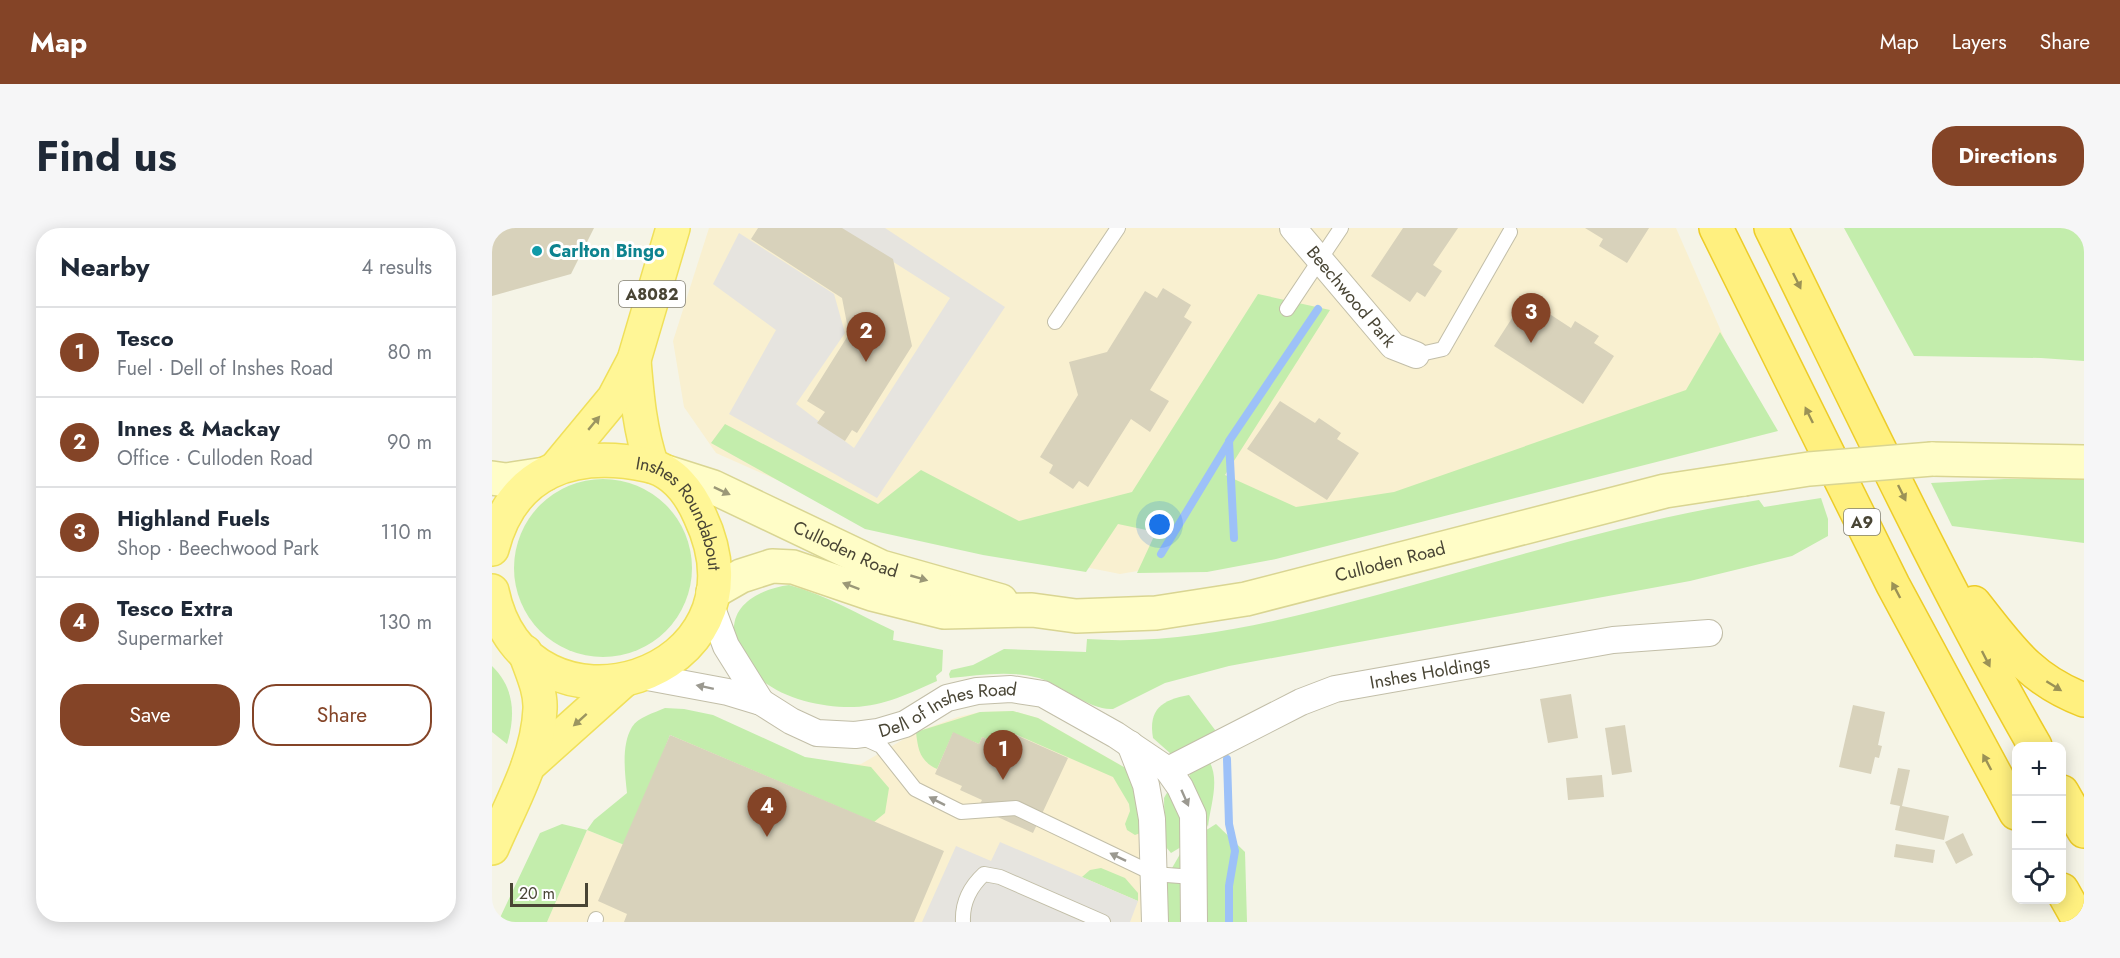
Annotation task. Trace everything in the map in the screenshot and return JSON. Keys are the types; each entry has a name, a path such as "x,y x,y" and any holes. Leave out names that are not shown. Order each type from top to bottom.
{"highway":[{"name":"A9","path":"1716,228 1893,585 2012,806"},
{"name":"A9","path":"1772,228 1920,532 1997,680 2032,742"},
{"name":"A9","path":"1920,532 2004,642 2030,670 2060,691 2084,700"},
{"path":"2063,796 2084,831"},
{"path":"2066,898 2080,922"}],"main road":[{"name":"A8082","path":"550,471 614,398 634,360 673,228"},
{"name":"A8082","path":"634,360 640,423 659,469"},
{"name":"Inshes Roundabout","path":"492,549 509,508 527,487 550,471 594,459 659,469 694,503 710,536 715,561 712,598 702,624 688,644 667,663 632,679 579,681 540,664 511,646 492,591"},
{"name":"Culloden Road","path":"659,469 713,487 881,567 1032,610 1076,616 1156,613 1246,599 1665,490 1842,465 1932,459 2084,462"},
{"path":"492,478 506,480 550,471"},
{"name":"Culloden Road","path":"712,598 741,576 772,566 793,567 872,594 944,612 1032,610"},
{"name":"A8082","path":"492,848 528,766 540,709 536,684 511,646"},
{"name":"A8082","path":"528,766 632,679"}],"street":[{"name":"Beechwood Park","path":"1293,228 1392,346 1416,355"},
{"name":"Dell of Inshes Road","path":"712,598 726,646 761,702"},
{"name":"Inshes Holdings","path":"1168,770 1301,702 1335,689 1613,640 1709,633"},
{"name":"Dell of Inshes Road","path":"632,679 719,690 761,702 791,721 817,733 855,735 878,732 904,724 947,698 1011,689 1043,694 1130,744 1168,770 1180,787 1193,815 1194,922"},
{"path":"1130,744 1146,785 1152,819 1155,922"}],"lane":[{"path":"1055,322 1118,228"},
{"path":"1287,309 1341,228"},
{"path":"1416,355 1443,349 1510,232"},
{"path":"855,735 880,746 915,789 960,812 1016,808 1154,874 1193,877"},
{"path":"963,922 962,911 972,885 984,874 1000,877 1103,922"}],"shaded area":[{"path":"709,228 1676,228 1756,411 1350,535 1120,574 884,527 716,453 684,407 673,341"},
{"path":"840,228 885,228 1005,307 877,498 729,414 776,330 713,284 739,233 834,294 845,333 796,404 854,448 950,298"},
{"path":"1013,711 1038,718 1129,770 1140,792 1145,922 547,922 587,830 627,846 677,732 804,764 861,764 916,732 958,717 980,712"},
{"path":"1000,842 1138,901 1130,922 922,922 956,846 991,861"}],"green space":[{"path":"1844,228 2084,228 2084,361 1914,356"},
{"path":"1258,294 1330,310 1225,475 1296,507 1394,492 1686,390 1720,332 1778,431 1276,559 1207,572 1137,573 1156,532 1118,524 1086,572 983,555 865,529 711,443 725,424 878,504 921,470 1019,521 1132,492"},
{"path":"603,479 637,486 666,505 685,534 692,568 685,602 666,631 637,650 603,657 569,650 540,631 521,602 514,568 521,534 540,505 569,486"},
{"path":"2004,479 2084,479 2084,543 1952,526 1931,483"},
{"path":"1821,498 1828,519 1828,536 1792,556 1690,581 1229,666 1165,683 1113,709 1095,706 1039,678 1017,674 995,674 950,678 949,674 951,670 973,665 1004,649 1086,652 1087,639 1161,639 1234,629 1341,604 1662,518 1759,500 1764,507"},
{"path":"789,585 830,600 894,631 893,640 943,650 942,671 936,676 937,681 886,701 854,707 812,703 797,699 771,686 759,678 747,664 735,635 735,620 739,611 752,598 771,589"},
{"path":"492,666 505,683 511,702 512,723 507,744 492,732"},
{"path":"1189,695 1221,738 1171,754 1153,738 1155,713 1164,703"},
{"path":"665,708 713,715 805,757 871,767 889,788 885,813 874,822 670,735 627,846 587,830 594,820 627,793 625,751 632,727 642,718"},
{"path":"1013,711 1038,718 1129,770 1140,792 1143,832 1135,835 1127,830 1125,824 1130,811 1129,804 1113,777 1010,732 1003,746 982,737 979,744 953,733 937,769 923,759 916,732 980,712"},
{"path":"1208,759 1214,775 1214,793 1208,827 1189,778 1191,770"},
{"path":"1168,791 1181,820 1181,847 1171,853 1165,846 1164,798"},
{"path":"562,824 587,830 547,922 498,922 540,833"},
{"path":"1216,824 1245,852 1247,922 1164,922 1164,882 1187,842"},
{"path":"1101,868 1125,878 1138,893 1138,901 1082,877 1090,870"}],"building":[{"name":"Carlton Bingo","path":"492,228 594,228 571,274 492,296"},
{"path":"758,228 842,228 893,259 912,346 857,433 852,430 845,441 817,423 825,412 807,401 849,334 842,298 751,239"},
{"path":"1403,228 1458,228 1433,265 1442,271 1425,297 1417,292 1410,302 1371,276"},
{"path":"1585,228 1649,228 1627,263 1599,246 1603,239"},
{"path":"1163,288 1191,305 1184,317 1192,322 1150,390 1169,401 1150,432 1131,419 1088,487 1079,481 1073,489 1049,473 1053,465 1040,457 1078,395 1069,362 1107,352 1145,291 1157,298"},
{"path":"1525,298 1571,328 1575,321 1599,336 1594,343 1614,356 1583,404 1494,346"},
{"path":"1280,401 1315,423 1319,418 1341,433 1337,439 1359,453 1327,500 1247,449"},
{"path":"1571,694 1578,738 1548,743 1540,699"},
{"path":"1853,705 1885,712 1878,745 1882,746 1879,758 1875,757 1871,774 1839,767"},
{"path":"1625,725 1632,772 1612,775 1605,728"},
{"path":"953,732 979,744 982,737 1003,746 1009,732 1068,758 1033,833 978,808 982,800 960,790 962,786 935,774"},
{"path":"670,735 944,851 914,922 624,922 627,914 598,901"},
{"path":"1898,768 1910,770 1902,806 1949,816 1944,840 1895,830 1900,806 1890,804"},
{"path":"1602,775 1604,797 1568,800 1566,778"},
{"path":"1963,833 1973,855 1956,864 1945,842"},
{"path":"1896,844 1935,850 1933,863 1894,857"}],"waterway":[{"path":"1234,538 1229,441 1318,309"},
{"path":"1161,554 1229,442"},
{"path":"1227,759 1229,824 1235,851 1229,886 1229,922"}],"place":[{"name":"Carlton Bingo","path":"537,251"},
{"name":"Highland Fuels","path":"1531,343"},
{"name":"Innes & Mackay","path":"866,362"},
{"name":"Tesco","path":"1003,780"},
{"name":"Tesco Extra","path":"767,837"}]}
